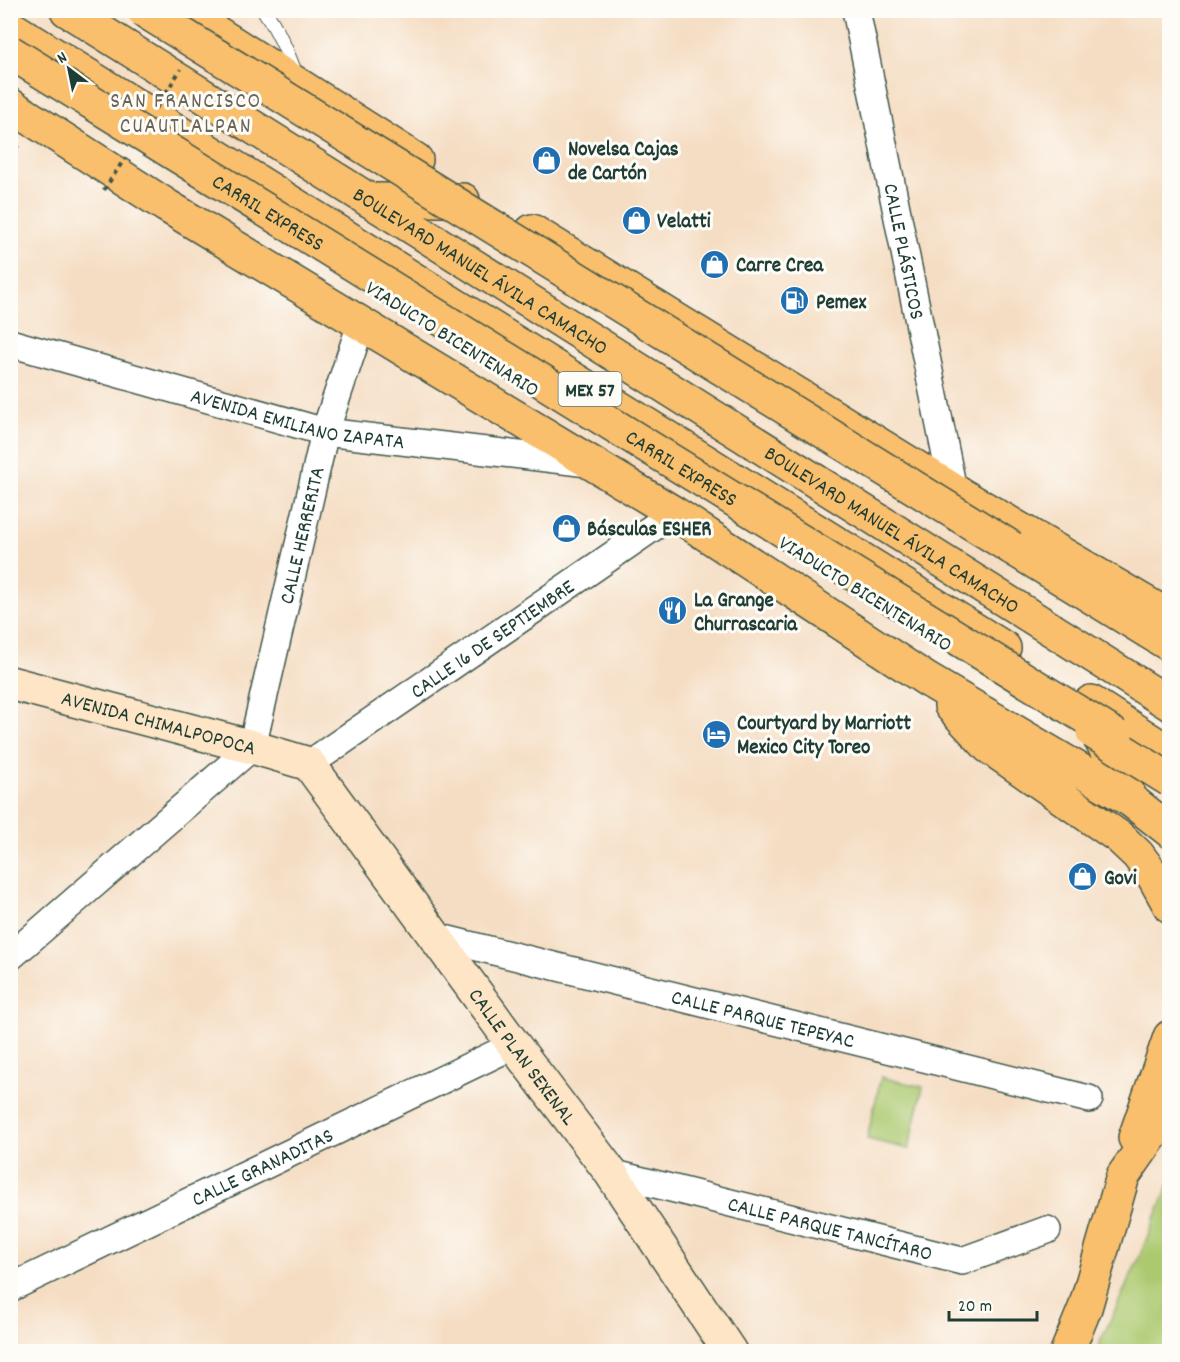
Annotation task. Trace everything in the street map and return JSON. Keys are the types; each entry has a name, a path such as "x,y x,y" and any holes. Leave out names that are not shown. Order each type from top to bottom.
{"main road":[{"name":"BOULEVARD MANUEL ÁVILA CAMACHO","path":"67,10 1170,704"},
{"path":"143,10 1170,645"},
{"path":"181,10 480,200 953,490 1170,617"},
{"name":"BOULEVARD MANUEL ÁVILA CAMACHO","path":"10,27 1170,753"},
{"name":"CARRIL EXPRESS","path":"10,51 1170,770"},
{"name":"VIADUCTO BICENTENARIO","path":"10,67 1170,780"},
{"path":"10,105 167,206 674,513 926,679 1132,801 1170,831"},
{"path":"369,200 480,200"},
{"path":"926,679 989,747 1119,837 1138,855 1154,877 1170,906"},
{"name":"AVENIDA CHIMALPOPOCA","path":"10,683 309,764"},
{"path":"1077,693 1132,801"},
{"name":"CALLE PLAN SEXENAL","path":"309,764 610,1173 730,1352"},
{"path":"1067,1352 1085,1308 1123,1176 1170,1037"},
{"path":"1123,1176 1170,1107"}],"street":[{"name":"CALLE PLÁSTICOS","path":"856,10 953,490"},
{"name":"CALLE HERRERITA","path":"252,747 325,432 361,324"},
{"name":"AVENIDA EMILIANO ZAPATA","path":"10,343 325,432 592,463"},
{"name":"CALLE 16 DE SEPTIEMBRE","path":"309,764 674,513"},
{"path":"10,957 252,747"},
{"name":"CALLE PARQUE TEPEYAC","path":"437,937 1089,1099"},
{"name":"CALLE GRANADITAS","path":"10,1288 514,1045"},
{"name":"CALLE PARQUE TANCÍTARO","path":"610,1173 962,1260 1047,1230"}],"lane":[{"path":"264,10 279,34 298,84"}],"path":[{"path":"154,112 185,63"},
{"path":"104,190 129,151"}],"green space":[{"path":"881,1077 923,1087 909,1149 867,1139"},
{"path":"1169,1184 1169,1351 1096,1351 1138,1260"}],"place":[{"name":"Novelsa Cajas de Cartón","path":"547,160"},
{"name":"Velatti","path":"636,220"},
{"name":"Carre Crea","path":"715,264"},
{"name":"Pemex","path":"795,301"},
{"name":"Básculas ESHER","path":"566,528"},
{"name":"La Grange Churrascaria","path":"673,611"},
{"name":"Courtyard by Marriott Mexico City Toreo","path":"716,734"},
{"name":"Govi","path":"1083,877"}],"district":[{"name":"SAN FRANCISCO CUAUTLALPAN","path":"186,112"}]}
